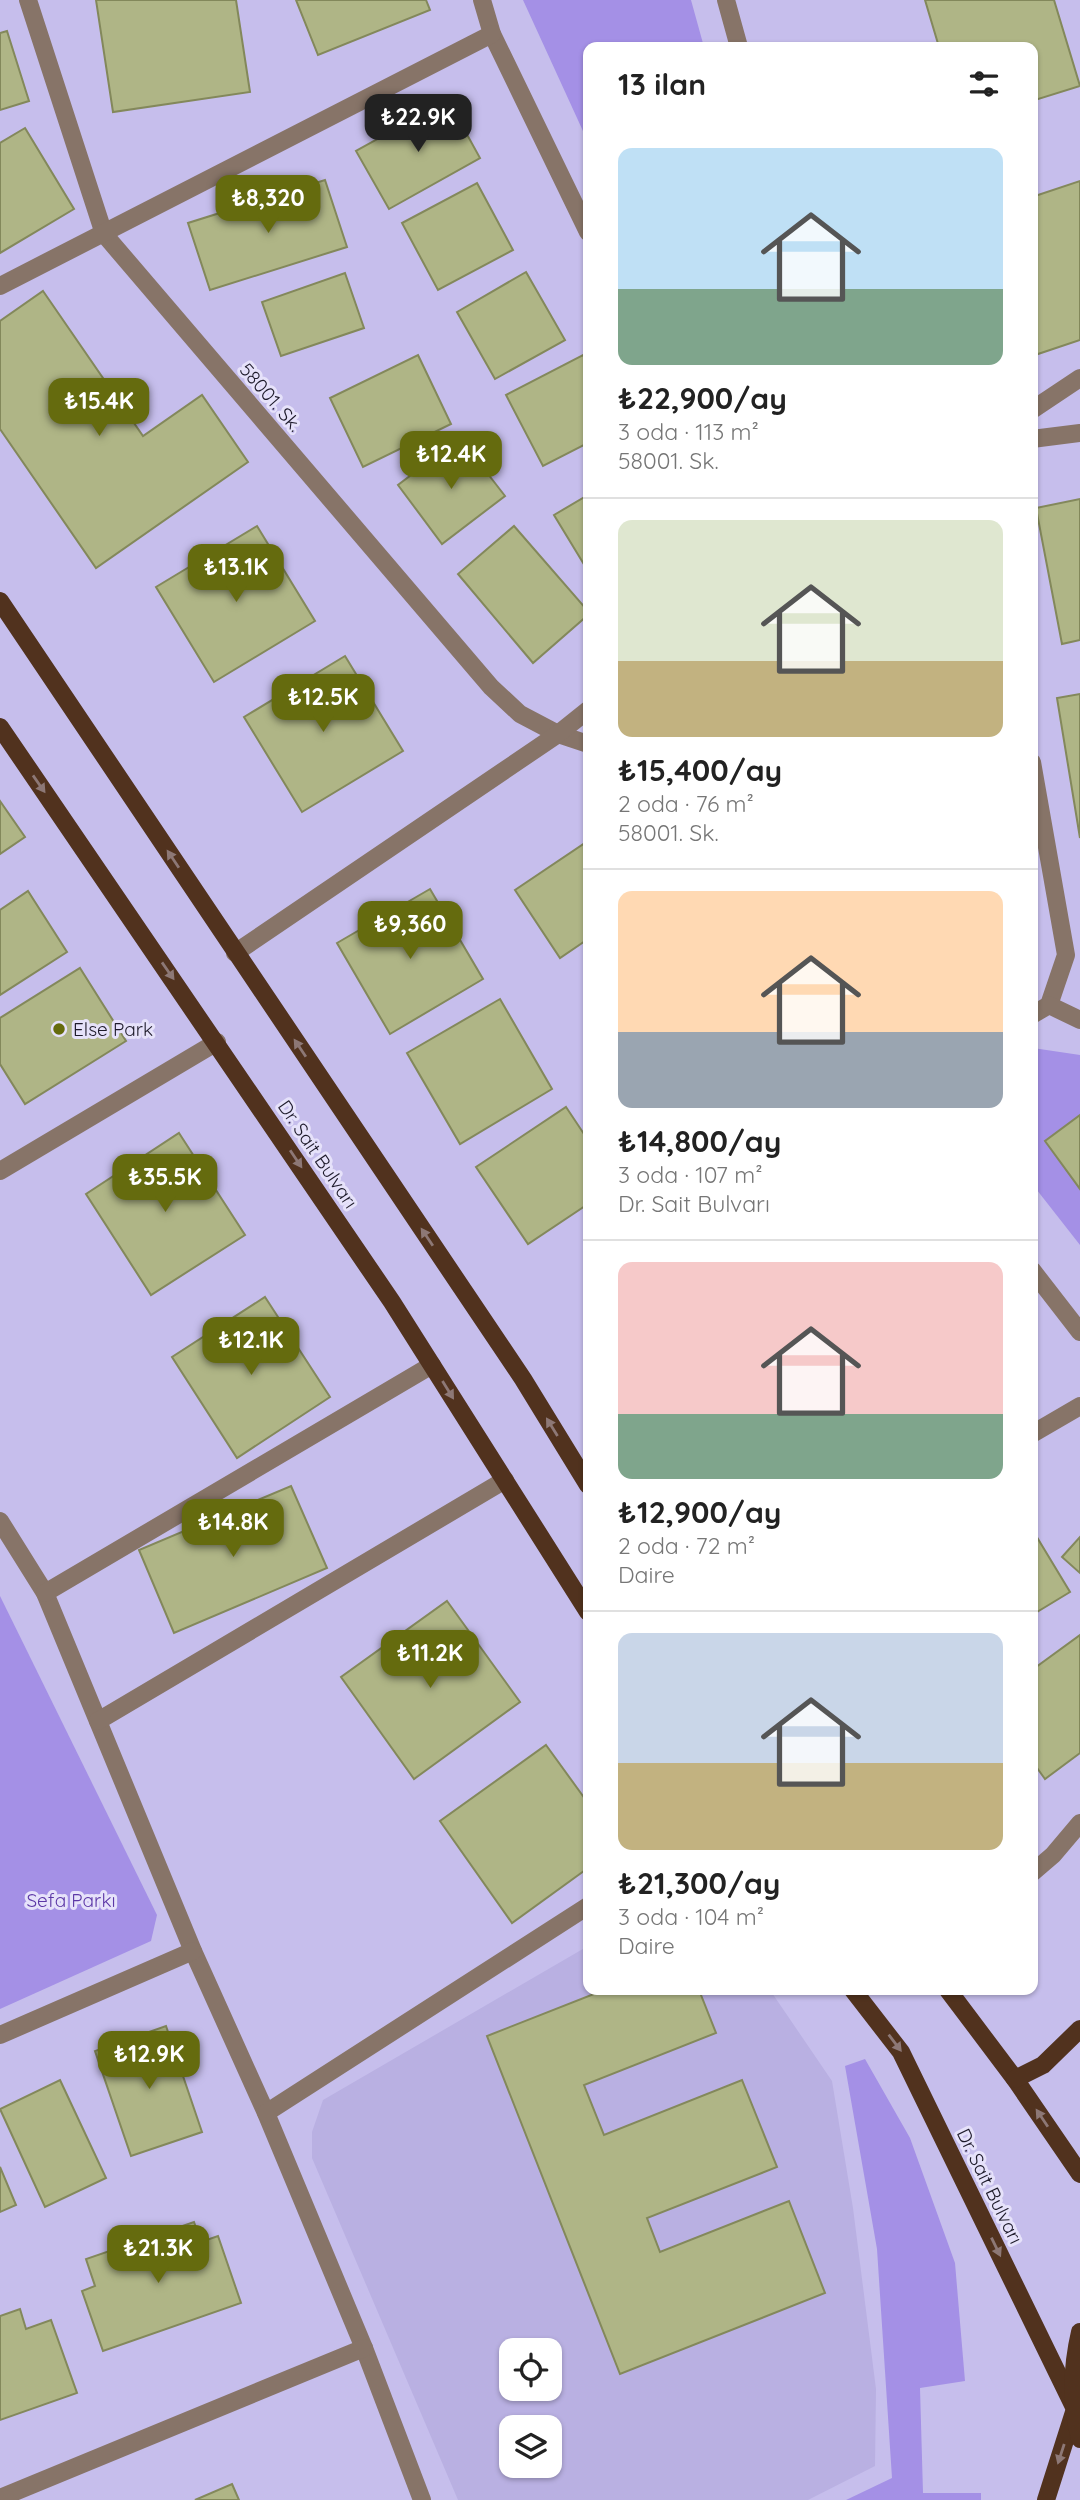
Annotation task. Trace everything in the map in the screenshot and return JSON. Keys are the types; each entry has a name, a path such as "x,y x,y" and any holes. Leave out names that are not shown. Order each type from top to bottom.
{"main road":[{"path":"0,601 523,1379 583,1477"},
{"name":"Dr. Sait Bulvarı","path":"0,727 385,1290 583,1604"},
{"name":"Dr. Sait Bulvarı","path":"857,1995 901,2052 1075,2409"},
{"path":"952,1995 1015,2079 1080,2175"},
{"path":"1015,2079 1043,2065 1080,2029"},
{"path":"1080,2332 1075,2353 1073,2392 1080,2438"},
{"path":"1046,2500 1075,2409"}],"street":[{"name":"58001. Sk.","path":"28,0 104,234 491,687 520,715 558,734 583,742"},
{"path":"482,0 492,34 583,222"},
{"path":"726,0 738,42"},
{"path":"0,286 492,34"},
{"path":"1038,406 1080,378"},
{"path":"1038,438 1080,433"},
{"path":"235,953 558,734 583,714"},
{"path":"1038,796 1066,955 1049,1005 1038,1011"},
{"path":"1049,1005 1080,1020"},
{"path":"0,1171 216,1042"},
{"path":"1038,1278 1080,1332"},
{"path":"45,1593 432,1365"},
{"path":"1038,1430 1080,1406"},
{"path":"98,1721 505,1480"},
{"path":"0,1521 45,1593 193,1951 266,2113 364,2348 422,2500"},
{"path":"1038,1868 1054,1855 1080,1823"},
{"path":"266,2113 583,1909"},
{"path":"0,2035 193,1951"},
{"path":"0,2498 364,2348"}],"shaded area":[{"path":"583,1949 583,1995 773,1995 832,2081 853,2208 876,2389 875,2466 808,2500 458,2500 312,2158 312,2132 323,2100"}],"green space":[{"path":"523,0 691,0 703,42 583,42 583,131"},
{"path":"1038,1049 1080,1055 1080,1245 1038,1191"},
{"name":"Sefa Parkı","path":"0,1596 157,1915 151,1941 0,2009"},
{"path":"865,2059 910,2138 955,2263 965,2381 920,2388 923,2493 981,2493 981,2500 846,2500 892,2478 877,2249 845,2066"}],"building":[{"path":"96,0 236,0 250,92 113,112"},
{"path":"296,0 426,0 430,10 318,55"},
{"path":"925,0 1054,0 1080,86 1038,99 1038,42 938,42"},
{"path":"7,31 29,101 0,110 0,33"},
{"path":"448,100 480,158 389,209 356,151"},
{"path":"25,128 74,209 0,253 0,143"},
{"path":"325,180 347,247 210,290 188,223"},
{"path":"1080,181 1080,340 1038,354 1038,195"},
{"path":"477,183 513,250 438,290 402,223"},
{"path":"526,272 565,340 495,379 457,312"},
{"path":"345,273 364,328 281,356 262,302"},
{"path":"43,291 143,436 202,395 248,462 96,568 0,429 0,321"},
{"path":"418,355 451,424 363,467 330,398"},
{"path":"583,355 583,446 543,466 506,395"},
{"path":"460,438 505,496 442,544 398,485"},
{"path":"583,498 583,563 554,515"},
{"path":"1080,499 1080,640 1062,644 1038,508"},
{"path":"257,526 315,621 214,682 156,587"},
{"path":"514,526 583,605 583,619 533,663 458,574"},
{"path":"345,656 403,751 302,812 244,717"},
{"path":"1080,694 1080,838 1057,698"},
{"path":"0,801 25,837 0,854"},
{"path":"583,844 583,942 560,958 515,890"},
{"path":"430,889 483,979 390,1034 337,943"},
{"path":"28,891 67,952 0,995 0,910"},
{"name":"Else Park","path":"80,968 126,1041 25,1104 0,1064 0,1018"},
{"path":"500,999 552,1089 460,1144 407,1053"},
{"path":"566,1107 583,1132 583,1207 528,1244 476,1167"},
{"path":"1080,1115 1080,1189 1045,1141"},
{"path":"179,1133 245,1235 151,1295 86,1194"},
{"path":"265,1297 330,1397 237,1458 172,1357"},
{"path":"291,1486 327,1568 174,1633 139,1550"},
{"path":"1080,1537 1080,1573 1062,1557"},
{"path":"1038,1539 1070,1592 1038,1611"},
{"path":"447,1601 520,1702 414,1779 341,1677"},
{"path":"1080,1635 1080,1753 1045,1779 1038,1769 1038,1666"},
{"path":"546,1745 583,1796 583,1872 512,1923 440,1821"},
{"path":"591,1995 701,1995 716,2033 584,2085 604,2135 742,2080 777,2167 647,2218 660,2252 789,2201 825,2293 620,2374 487,2036"},
{"path":"166,2026 202,2132 131,2156 95,2051"},
{"path":"60,2080 106,2178 45,2207 0,2109"},
{"path":"0,2167 16,2205 0,2212"},
{"path":"194,2222 201,2242 218,2236 241,2303 103,2351 82,2291 95,2286 86,2259"},
{"path":"20,2309 26,2329 51,2320 77,2393 0,2420 0,2316"},
{"path":"232,2484 239,2500 195,2500"}],"place":[{"name":"Else Park","path":"59,1029"}]}
